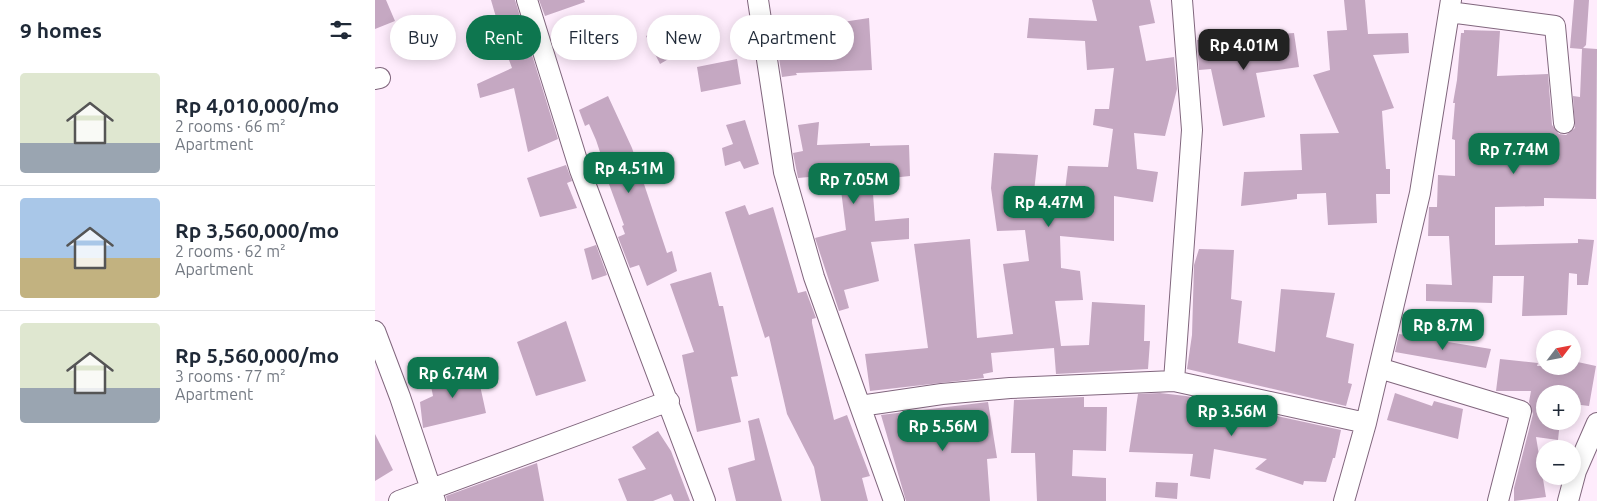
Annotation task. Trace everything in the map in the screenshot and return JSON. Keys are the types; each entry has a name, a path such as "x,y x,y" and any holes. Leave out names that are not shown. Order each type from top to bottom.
{"street":[{"path":"527,0 580,170 669,401 705,501"},
{"path":"757,0 784,172 814,276 894,501"},
{"path":"1174,381 1192,130 1182,0"},
{"path":"1344,501 1366,423 1420,193 1450,6 1555,26 1564,123"},
{"path":"375,331 433,496"},
{"path":"1379,368 1521,410 1498,501"},
{"path":"860,406 942,394 1011,388 1174,381 1366,423"},
{"path":"399,501 433,496 669,401"},
{"path":"1568,501 1576,471 1597,423"}],"building":[{"path":"375,0 386,0 392,15 390,15 390,23 375,29"},
{"path":"491,0 515,0 520,15 495,15"},
{"path":"539,0 584,0 585,2 545,16"},
{"path":"1092,0 1150,0 1155,23 1139,26 1146,61 1174,57 1177,89 1165,136 1134,133 1137,169 1158,172 1153,202 1114,196 1114,241 1060,236 1061,268 1080,271 1083,300 1055,301 1061,346 1089,345 1092,302 1145,305 1144,341 1150,341 1148,369 1056,374 1054,348 991,353 993,372 983,374 984,378 870,391 865,354 928,348 914,244 970,239 977,338 1013,334 1003,264 1029,261 1025,230 997,231 991,188 994,153 1038,155 1033,201 1064,198 1068,166 1108,167 1113,129 1093,125 1095,109 1109,109 1114,68 1087,70 1085,41 1027,38 1029,18 1097,21"},
{"path":"1344,0 1365,0 1368,34 1408,33 1409,53 1373,55 1394,108 1382,111 1386,169 1390,169 1390,194 1376,194 1377,223 1328,225 1326,193 1297,194 1297,199 1241,206 1244,172 1302,170 1300,134 1339,133 1313,75 1330,70 1327,31 1347,30"},
{"path":"1574,0 1589,0 1586,45 1583,48 1597,49 1596,199 1544,198 1544,206 1495,207 1495,245 1578,243 1578,239 1594,240 1588,285 1577,285 1577,274 1569,273 1567,315 1522,316 1524,276 1493,276 1492,303 1426,301 1426,284 1452,285 1449,236 1428,236 1429,207 1437,207 1438,175 1455,176 1455,140 1452,139 1455,103 1453,103 1461,33 1464,33 1464,30 1500,31 1497,76 1548,74 1552,125 1559,134 1566,135 1575,128 1573,96 1580,97 1582,49 1570,48"},
{"path":"869,18 872,70 796,73 797,75 782,77 779,60 854,60 854,20"},
{"path":"1294,33 1299,67 1256,73 1265,117 1223,126 1211,69 1199,70 1197,40"},
{"path":"509,60 534,60 558,139 528,152 514,88 480,98 477,84 512,68"},
{"path":"658,60 667,60 660,64"},
{"path":"737,60 741,84 701,92 697,67"},
{"path":"608,96 632,148 667,253 672,251 677,271 647,286 639,265 630,268 618,237 625,234 622,226 624,225 602,165 604,164 596,140 589,124 585,126 579,110"},
{"path":"745,120 759,164 744,169 740,161 725,166 722,148 733,144 726,125"},
{"path":"819,122 817,145 870,143 870,146 909,145 910,176 872,180 875,221 909,218 909,239 871,242 879,281 844,290 849,308 839,311 815,238 846,230 839,174 815,176 814,181 810,182 809,177 798,178 793,153 803,151 798,125"},
{"path":"566,165 572,181 567,183 577,208 540,217 527,178"},
{"path":"745,205 749,215 773,207 798,293 806,291 816,318 812,319 812,323 834,420 847,415 870,476 862,478 868,501 821,501 814,467 787,414 769,336 765,338 725,212"},
{"path":"596,245 607,275 592,280 584,249"},
{"path":"1199,249 1234,250 1231,299 1242,301 1238,343 1275,352 1281,289 1335,293 1326,337 1354,344 1348,383 1352,384 1346,406 1187,369 1192,335 1194,265"},
{"path":"711,272 719,306 723,306 738,376 731,377 741,422 697,432 682,355 694,352 670,284"},
{"path":"566,321 586,381 536,396 517,342"},
{"path":"1399,334 1491,349 1486,368 1395,352"},
{"path":"1500,359 1536,363 1536,375 1581,375 1581,363 1596,366 1589,406 1581,405 1581,385 1536,385 1536,430 1559,430 1558,440 1536,437 1536,485 1544,485 1546,497 1514,501 1514,488 1533,414 1529,402 1531,391 1496,391"},
{"path":"476,367 486,413 423,428 420,402 433,396 430,381"},
{"path":"1160,393 1186,396 1341,430 1335,458 1333,458 1326,482 1304,481 1303,485 1255,469 1267,459 1214,449 1210,479 1190,476 1193,454 1129,452 1138,394"},
{"path":"1395,393 1432,406 1434,401 1463,409 1458,439 1387,420"},
{"path":"1084,397 1084,407 1107,407 1106,451 1073,450 1072,476 1106,478 1106,501 1037,501 1035,453 1011,453 1014,400"},
{"path":"988,402 997,458 987,459 990,501 906,501 881,415"},
{"path":"759,418 782,501 736,501 728,468 755,460 748,421"},
{"path":"658,431 671,451 690,501 674,501 671,494 653,501 627,501 618,479 646,469 632,447"},
{"path":"375,434 393,470 375,481"},
{"path":"537,463 544,501 447,501 446,496"},
{"path":"1156,482 1178,483 1177,499 1155,497"}]}
